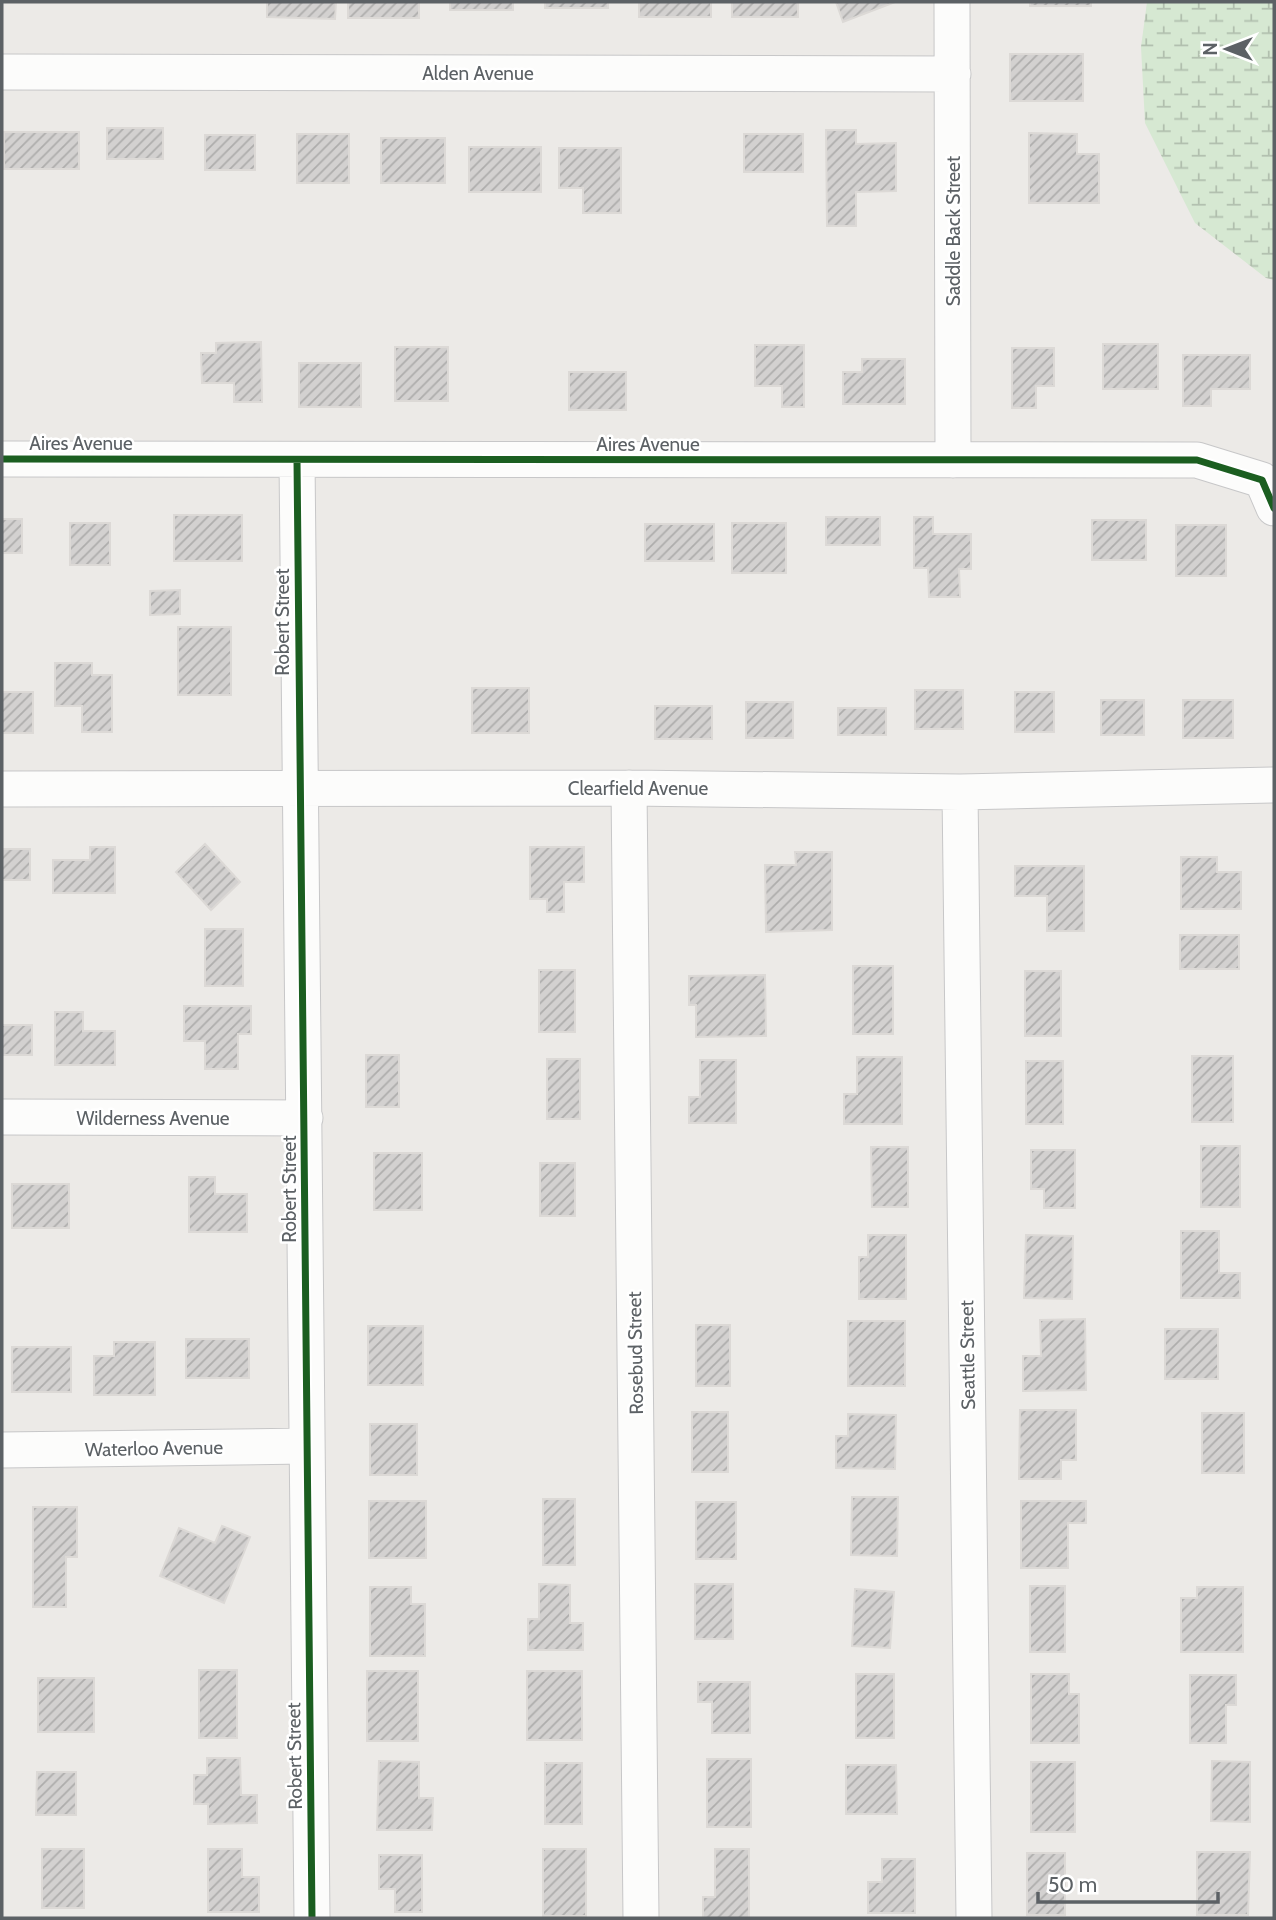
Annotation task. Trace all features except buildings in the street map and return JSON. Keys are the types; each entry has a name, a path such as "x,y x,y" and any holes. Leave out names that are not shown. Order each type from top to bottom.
{"street":[{"name":"Saddle Back Street","path":"952,2 953,460"},
{"name":"Alden Avenue","path":"2,72 953,74"},
{"name":"Aires Avenue","path":"2,459 1198,460 1262,480 1274,508"},
{"name":"Robert Street","path":"296,460 312,1918"},
{"name":"Clearfield Avenue","path":"2,789 629,788 960,792 1274,785"},
{"name":"Rosebud Street","path":"629,788 641,1918"},
{"name":"Seattle Street","path":"960,792 974,1918"},
{"name":"Wilderness Avenue","path":"2,1118 305,1118"},
{"name":"Waterloo Avenue","path":"2,1450 306,1446"}],"green space":[{"path":"1147,2 1274,2 1274,280 1266,278 1195,223 1145,123 1141,47"}],"cycle path":[{"path":"2,459 1197,460 1262,480 1274,508"},
{"path":"297,460 312,1918"}]}
